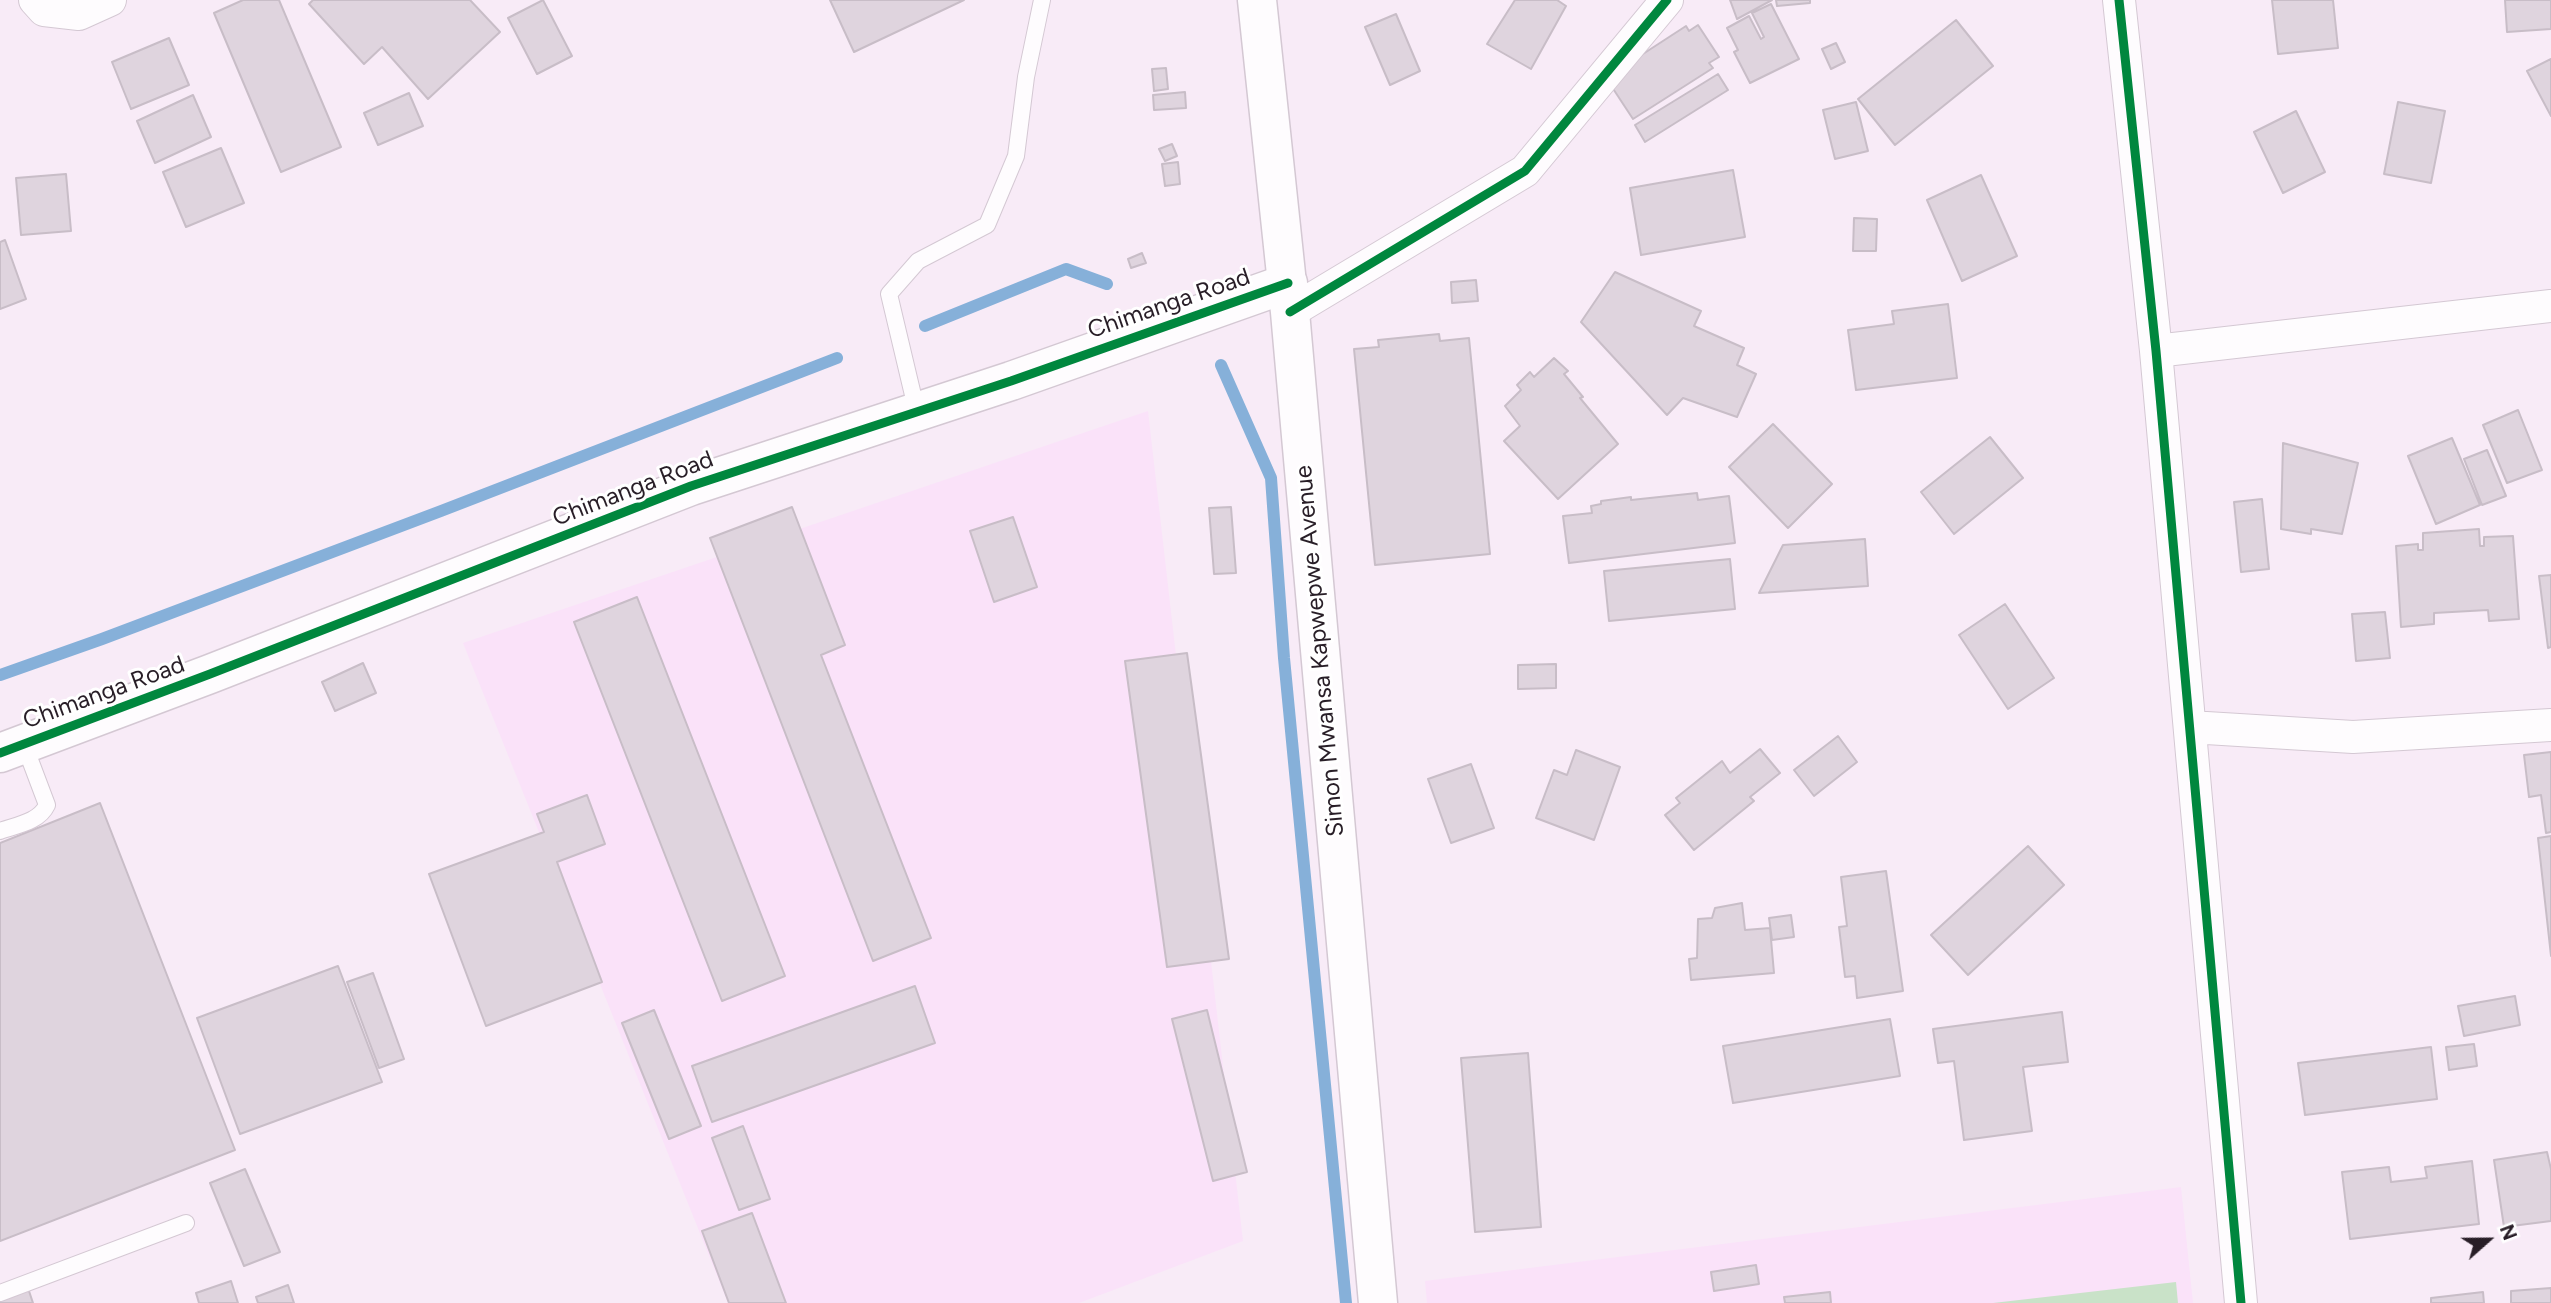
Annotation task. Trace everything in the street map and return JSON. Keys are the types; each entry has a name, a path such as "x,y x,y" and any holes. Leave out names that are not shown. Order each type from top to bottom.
{"street":[{"path":"35,0 44,10 79,14 110,0"},
{"name":"Simon Mwansa Kapwepwe Avenue","path":"1257,0 1289,298 1378,1303"},
{"path":"1289,298 1525,171 1667,0"},
{"path":"2119,0 2156,351 2241,1303"},
{"name":"Chimanga Road","path":"12,748 210,674 691,486 918,412 1289,298"},
{"path":"2156,351 2551,306"},
{"path":"2190,727 2353,737 2551,725"}],"lane":[{"path":"918,412 889,294 918,261 987,225 1016,156 1026,77 1042,0"},
{"path":"0,831 34,819 43,814 47,805 12,748"},
{"path":"0,1293 186,1223"}],"shaded area":[{"path":"1148,411 1243,1241 1079,1303 728,1303 463,643"},
{"path":"2181,1187 2193,1303 1427,1303 1425,1281"}],"green space":[{"path":"2176,1282 2178,1303 1993,1303"}],"building":[{"path":"243,0 279,0 341,147 281,172 214,13"},
{"path":"313,0 470,0 500,32 428,99 382,47 364,64 309,4"},
{"path":"543,0 572,56 537,74 508,18"},
{"path":"830,0 964,0 854,52"},
{"path":"1515,0 1557,0 1566,6 1531,69 1487,44"},
{"path":"1730,0 1772,0 1737,19"},
{"path":"1776,0 1810,0 1810,3 1777,6"},
{"path":"2272,0 2333,0 2338,48 2278,54"},
{"path":"2505,0 2551,0 2551,29 2507,32"},
{"path":"1771,4 1799,59 1750,83 1734,52 1738,50 1727,28 1749,16 1761,39 1764,37 1752,13"},
{"path":"1396,14 1420,71 1390,85 1365,27"},
{"path":"1956,20 1993,66 1895,145 1858,99"},
{"path":"1698,25 1719,57 1709,63 1713,68 1633,119 1606,78 1686,26 1689,31"},
{"path":"169,38 189,85 131,109 112,62"},
{"path":"1836,43 1845,62 1831,69 1822,49"},
{"path":"2551,59 2551,116 2527,71"},
{"path":"1166,68 1168,89 1154,91 1152,69"},
{"path":"1718,74 1728,90 1645,142 1635,125"},
{"path":"1185,92 1186,108 1154,110 1153,95"},
{"path":"409,93 423,126 378,145 364,113"},
{"path":"193,95 211,137 155,163 137,121"},
{"path":"1856,102 1868,151 1835,159 1823,110"},
{"path":"2398,102 2445,111 2431,183 2384,174"},
{"path":"2296,111 2325,172 2283,193 2254,132"},
{"path":"1172,144 1177,156 1165,161 1159,149"},
{"path":"221,148 244,203 186,227 163,172"},
{"path":"1178,162 1180,184 1165,186 1162,164"},
{"path":"1733,170 1745,237 1641,255 1630,188"},
{"path":"66,174 71,231 21,235 16,178"},
{"path":"1981,175 2017,256 1962,281 1927,200"},
{"path":"1854,218 1877,219 1876,251 1853,251"},
{"path":"5,240 26,299 0,309 0,242"},
{"path":"1142,253 1146,263 1131,268 1128,259"},
{"path":"1615,272 1701,311 1694,326 1744,348 1737,365 1756,374 1737,417 1683,398 1667,415 1581,322"},
{"path":"1476,280 1478,301 1452,303 1451,282"},
{"path":"1948,304 1957,378 1856,390 1848,330 1894,324 1892,311"},
{"path":"1439,334 1440,341 1469,338 1490,554 1375,565 1354,349 1379,347 1378,340"},
{"path":"1554,358 1568,371 1564,374 1583,397 1580,398 1618,444 1558,499 1504,441 1520,426 1505,406 1521,390 1517,385 1530,372 1534,377"},
{"path":"2518,410 2542,470 2507,483 2483,425"},
{"path":"1773,424 1832,484 1788,528 1729,467"},
{"path":"1990,437 2023,478 1954,534 1921,492"},
{"path":"2452,438 2480,505 2436,524 2408,456"},
{"path":"2283,443 2358,463 2342,534 2311,529 2311,534 2281,529"},
{"path":"2487,450 2506,496 2482,505 2464,459"},
{"path":"1697,493 1698,500 1729,496 1735,543 1569,563 1563,516 1592,513 1591,506 1601,504 1601,501"},
{"path":"2262,499 2269,569 2241,572 2234,502"},
{"path":"792,507 845,645 821,655 931,938 873,961 710,538"},
{"path":"1231,507 1236,573 1214,574 1209,508"},
{"path":"1013,517 1037,587 994,602 970,531"},
{"path":"2479,529 2480,546 2484,546 2484,537 2513,536 2519,619 2489,621 2488,610 2434,613 2434,624 2401,627 2396,546 2418,544 2418,550 2423,550 2423,533"},
{"path":"1865,539 1868,586 1759,593 1783,545"},
{"path":"1730,559 1735,609 1609,621 1604,571"},
{"path":"2551,575 2551,647 2548,648 2539,576"},
{"path":"637,597 785,976 722,1001 574,622"},
{"path":"2005,604 2054,678 2008,709 1959,635"},
{"path":"2385,612 2390,658 2356,661 2352,614"},
{"path":"1187,653 1229,959 1167,967 1125,661"},
{"path":"363,663 376,693 335,711 322,682"},
{"path":"1556,664 1556,688 1518,689 1518,665"},
{"path":"1838,736 1857,762 1814,796 1794,770"},
{"path":"1760,749 1780,773 1750,797 1754,801 1694,850 1665,815 1680,803 1676,798 1722,761 1730,773"},
{"path":"1576,750 1620,767 1594,840 1536,818 1554,770 1567,775"},
{"path":"2551,752 2551,832 2546,833 2541,795 2529,797 2524,755"},
{"path":"1471,764 1494,828 1451,843 1428,779"},
{"path":"587,795 605,844 557,862 602,982 486,1026 429,874 544,832 537,814"},
{"path":"100,803 235,1150 0,1241 0,843"},
{"path":"2551,836 2551,956 2538,838"},
{"path":"2028,846 2064,885 1968,975 1931,935"},
{"path":"1886,871 1903,991 1857,998 1855,976 1845,977 1839,927 1847,926 1841,877"},
{"path":"1742,903 1745,930 1770,928 1774,973 1691,980 1689,959 1697,958 1698,919 1712,918 1715,908"},
{"path":"1791,915 1794,937 1772,940 1769,918"},
{"path":"338,966 382,1082 240,1134 197,1018"},
{"path":"373,973 404,1059 379,1068 347,982"},
{"path":"915,986 935,1043 712,1122 692,1066"},
{"path":"2515,996 2520,1025 2464,1036 2458,1006"},
{"path":"654,1010 701,1126 669,1139 622,1023"},
{"path":"1207,1010 1247,1172 1213,1181 1172,1019"},
{"path":"2062,1012 2068,1062 2023,1067 2032,1131 1964,1140 1954,1061 1938,1063 1933,1029"},
{"path":"1890,1019 1900,1076 1733,1103 1723,1046"},
{"path":"2474,1044 2477,1066 2449,1070 2446,1047"},
{"path":"2431,1047 2437,1099 2305,1115 2298,1063"},
{"path":"1528,1053 1541,1227 1475,1232 1461,1058"},
{"path":"743,1126 770,1199 739,1210 712,1138"},
{"path":"2547,1152 2551,1169 2551,1221 2504,1227 2494,1160"},
{"path":"2472,1161 2479,1224 2350,1239 2342,1172 2389,1167 2391,1182 2427,1178 2425,1167"},
{"path":"245,1169 280,1252 244,1266 210,1183"},
{"path":"752,1213 786,1303 729,1303 702,1231"},
{"path":"1756,1265 1759,1284 1714,1291 1711,1272"},
{"path":"231,1281 238,1303 199,1303 196,1293"},
{"path":"288,1285 294,1303 258,1303 256,1297"},
{"path":"28,1288 33,1303 0,1303 0,1299"},
{"path":"2551,1288 2551,1303 2511,1303 2511,1291"},
{"path":"1830,1292 1831,1303 1785,1303 1784,1297"},
{"path":"2483,1292 2484,1303 2431,1303 2431,1298"}],"waterway":[{"path":"925,326 1066,269 1107,284"},
{"path":"0,675 441,511 837,358"},
{"path":"1221,365 1271,478 1284,658 1346,1303"}],"cycle path":[{"path":"1290,312 1525,171 1667,0"},
{"path":"2119,0 2156,351 2241,1303"},
{"path":"0,753 691,486 1011,381 1288,283"}]}
